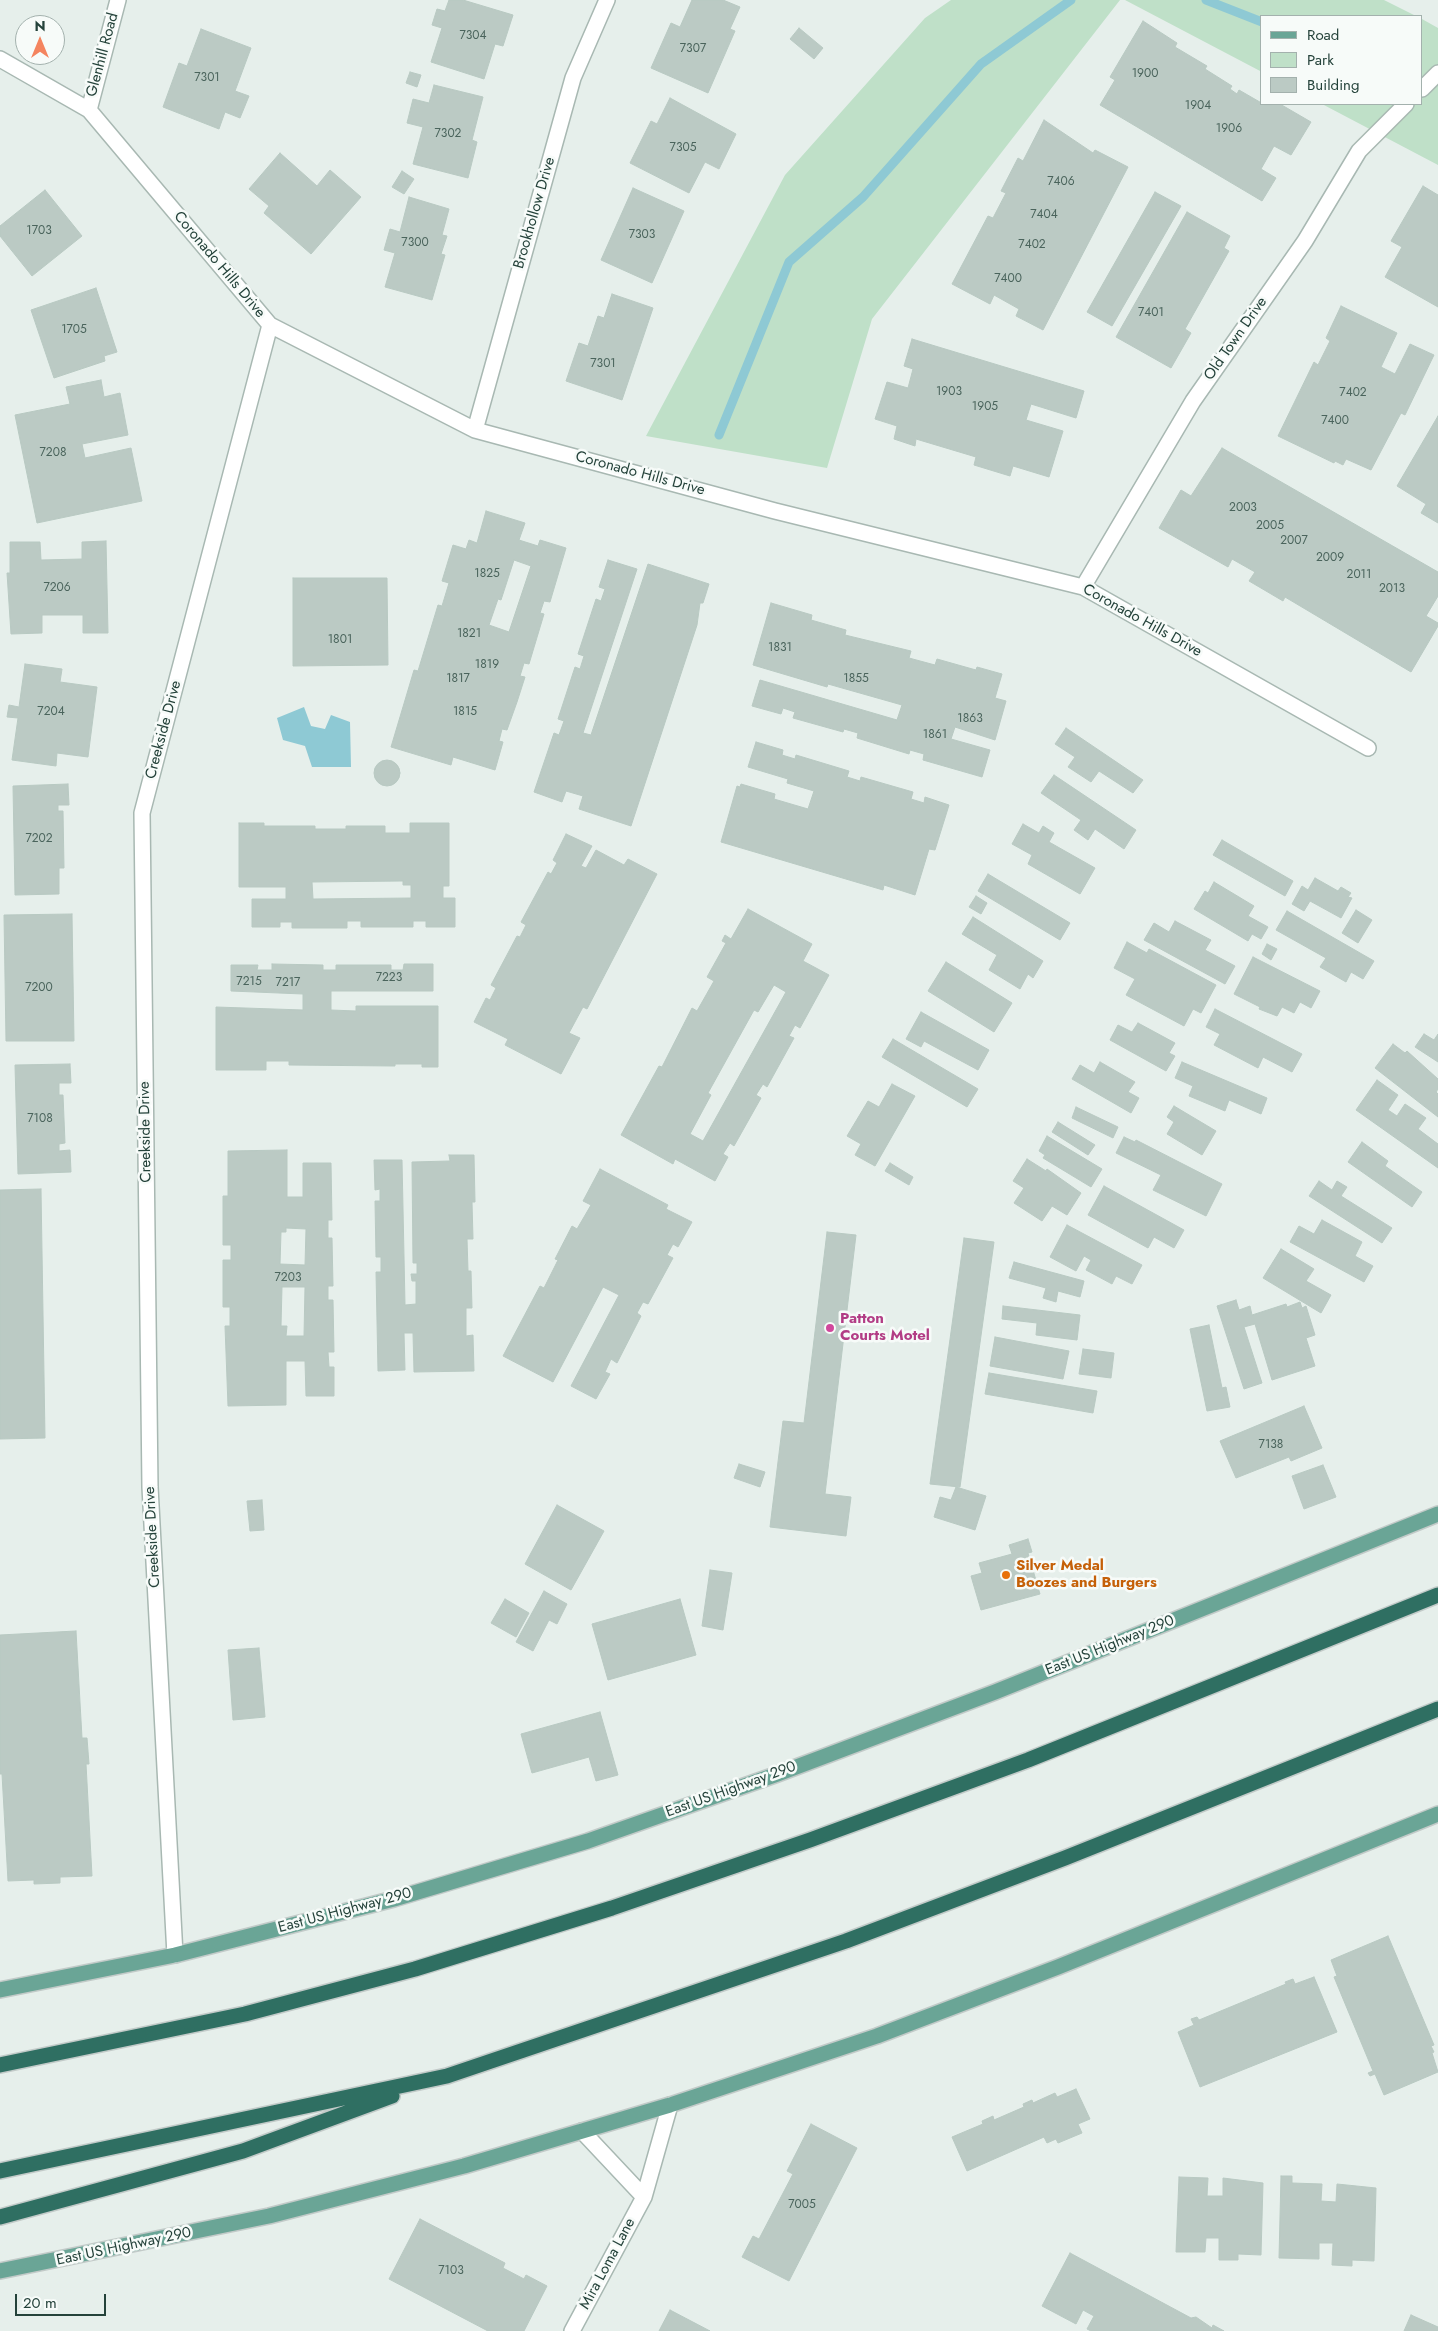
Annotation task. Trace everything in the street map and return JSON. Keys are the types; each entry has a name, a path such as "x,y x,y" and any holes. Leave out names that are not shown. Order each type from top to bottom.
{"highway":[{"path":"0,2065 245,2014 415,1969 612,1908 810,1840 1028,1760 1438,1595"},
{"path":"0,2217 243,2151 446,2076 856,1937 1066,1858 1438,1709"},
{"path":"0,2171 446,2076"}],"main road":[{"name":"East US Highway 290","path":"0,1990 175,1954 394,1899 625,1828 774,1775 995,1692 1438,1514"},
{"name":"East US Highway 290","path":"0,2271 269,2216 464,2166 670,2105 877,2036 1058,1967 1438,1814"}],"street":[{"name":"Glenhill Road","path":"89,110 118,0"},
{"name":"Brookhollow Drive","path":"475,430 573,78 607,0"},
{"name":"Coronado Hills Drive","path":"0,59 89,110 270,325 475,430 775,511 1083,587 1368,748"},
{"path":"1423,88 1438,73"},
{"name":"Old Town Drive","path":"1083,587 1193,401 1305,241 1359,151 1405,105"},
{"name":"Creekside Drive","path":"175,1954 150,1486 142,813 270,325"},
{"name":"Mira Loma Lane","path":"572,2331 644,2197 670,2105"},
{"path":"582,2131 644,2197"}],"green space":[{"path":"951,0 1120,0 872,319 827,468 646,436 785,175 925,18"},
{"path":"1125,0 1384,0 1414,15 1260,15 1260,71"},
{"path":"1423,20 1438,28 1438,165 1324,105 1423,105"}],"water":[{"path":"304,707 311,726 325,729 331,715 350,722 351,767 312,767 305,746 283,740 277,718"}],"building":[{"path":"449,0 463,0 513,15 503,46 495,44 484,79 431,62 442,28 432,25 437,9 445,11"},
{"path":"692,0 723,0 740,7 730,29 735,31 708,93 651,68 671,23 680,27"},
{"path":"1143,21 1177,43 1175,47 1207,66 1205,69 1232,86 1230,89 1237,94 1239,90 1260,102 1260,105 1282,105 1311,122 1291,155 1274,146 1261,169 1276,178 1262,201 1100,105 1115,80 1110,77"},
{"path":"799,28 823,48 814,59 790,39"},
{"path":"201,29 251,48 235,91 249,96 240,118 225,112 219,129 163,107 179,63 187,66"},
{"path":"410,72 421,75 417,87 406,83"},
{"path":"434,85 483,97 472,140 477,142 468,178 413,164 423,127 407,123 413,99 429,103"},
{"path":"670,98 736,134 719,169 705,162 689,193 630,163 651,121 657,124"},
{"path":"1044,120 1093,153 1095,150 1128,167 1043,330 1016,316 1019,309 994,295 990,304 952,284 988,216 993,218 1006,193 1001,191 1018,158 1023,161"},
{"path":"280,153 317,186 330,170 361,197 311,254 264,213 269,206 249,189"},
{"path":"402,171 414,179 404,194 392,187"},
{"path":"1423,186 1438,195 1438,307 1385,277 1402,247 1391,241"},
{"path":"633,188 684,211 652,283 601,260"},
{"path":"45,190 82,236 32,276 0,236 0,226"},
{"path":"1155,192 1181,206 1112,326 1087,312"},
{"path":"409,197 449,209 442,235 447,236 441,254 445,255 432,300 385,287 395,253 384,250 390,229 400,232"},
{"path":"1187,212 1230,236 1224,248 1229,251 1185,329 1191,333 1171,368 1116,337"},
{"path":"96,288 117,352 104,356 105,361 54,378 31,310"},
{"path":"612,294 653,308 622,400 566,381 579,343 588,346 598,316 604,318"},
{"path":"1341,306 1397,333 1381,367 1395,374 1410,344 1434,355 1405,415 1401,413 1371,470 1346,459 1343,465 1335,461 1334,463 1278,436 1314,362 1318,365 1330,341 1326,338"},
{"path":"912,339 1084,391 1076,418 1031,404 1026,420 1063,431 1049,477 1013,466 1010,476 974,465 976,457 916,439 915,446 894,439 897,426 875,419 887,382 908,388 913,369 904,366"},
{"path":"101,380 104,397 120,393 128,435 82,444 85,458 131,448 142,501 37,523 15,415 70,404 66,387"},
{"path":"1438,416 1438,523 1421,513 1426,504 1397,486"},
{"path":"1222,448 1438,572 1438,596 1426,616 1438,623 1438,626 1411,672 1285,597 1283,601 1249,581 1255,572 1232,559 1228,567 1159,528 1181,490 1191,496"},
{"path":"486,511 525,523 519,540 538,546 540,540 566,548 550,602 544,601 540,613 544,614 529,664 524,663 520,676 525,677 517,702 507,730 502,729 499,741 503,742 495,770 453,757 451,765 391,747 414,670 418,671 438,605 442,606 449,583 442,581 453,545 466,549 469,540 477,543","holes":["514,560 531,566 509,632 489,625 498,599 501,600"]},
{"path":"106,541 108,633 83,633 83,615 42,615 42,633 11,634 7,573 10,573 10,542 40,542 41,560 82,559 82,542"},
{"path":"608,560 637,569 583,733 591,735 648,564 709,584 703,603 700,603 697,625 631,826 579,809 583,796 566,791 562,802 534,792 554,733 559,735 564,721 558,719 575,667 580,669 584,656 578,654 596,599 601,601 605,589 599,587"},
{"path":"293,578 387,578 388,665 293,666"},
{"path":"771,603 812,615 811,620 846,630 845,635 911,651 909,658 935,665 937,659 976,670 977,667 1002,674 995,698 1006,701 995,740 955,727 951,739 990,750 982,777 923,760 924,754 910,750 909,754 857,738 858,733 844,729 843,732 793,718 795,712 783,708 781,714 752,706 760,680 897,720 902,705 828,684 827,687 753,665"},
{"path":"25,664 62,669 60,682 97,687 88,757 57,753 56,766 12,760 18,718 7,717 9,705 19,707"},
{"path":"1066,728 1143,780 1133,793 1099,771 1091,782 1068,767 1075,757 1055,744"},
{"path":"756,742 783,750 782,755 795,759 796,755 849,771 847,777 860,781 861,777 913,792 911,799 924,803 925,797 949,805 935,850 929,849 915,895 884,885 883,890 721,842 737,786 740,787 741,784 775,794 774,799 808,809 814,791 787,783 788,779 748,767"},
{"path":"387,760 396,764 400,773 396,782 387,786 378,782 374,773 378,764"},
{"path":"1054,775 1136,830 1124,849 1095,829 1088,840 1074,830 1081,820 1041,793"},
{"path":"68,784 69,805 58,805 58,811 63,811 64,868 59,868 59,894 15,895 13,786"},
{"path":"239,823 264,823 264,826 315,826 315,829 346,829 346,826 385,826 385,833 410,833 410,823 449,823 449,886 443,886 443,898 455,898 455,927 426,927 426,921 413,921 413,927 361,927 361,921 347,921 347,928 292,928 292,922 280,922 280,927 252,927 252,899 286,899 286,887 239,887","holes":["403,881 403,885 411,885 411,898 313,899 312,882"]},
{"path":"1023,824 1039,833 1043,826 1054,833 1049,842 1095,868 1080,894 1028,864 1032,855 1012,844"},
{"path":"566,834 592,846 581,866 586,868 596,850 624,865 628,859 657,874 587,1009 583,1007 569,1033 580,1038 561,1074 505,1045 508,1039 474,1022 486,998 490,1000 496,988 491,985 517,936 520,937 526,925 521,922 548,872 551,874 557,863 553,860"},
{"path":"1222,840 1293,881 1285,896 1213,855"},
{"path":"988,874 1070,923 1060,940 978,891"},
{"path":"1315,878 1338,891 1341,887 1351,893 1348,897 1352,898 1341,918 1310,901 1304,911 1292,904 1302,886 1308,890"},
{"path":"1214,882 1254,906 1248,916 1268,927 1261,939 1252,934 1248,941 1194,909 1205,891 1208,893"},
{"path":"976,896 987,903 981,914 969,907"},
{"path":"748,909 812,944 803,961 829,975 800,1028 795,1025 789,1036 794,1038 767,1087 763,1084 756,1095 761,1098 734,1146 730,1143 723,1154 728,1157 715,1181 675,1159 673,1164 621,1135 659,1066 662,1067 692,1008 697,1011 714,981 707,977 726,943 722,941 725,935 731,939","holes":["774,985 786,992 703,1141 690,1134 711,1095 708,1093 754,1010 758,1012"]},
{"path":"1356,910 1372,920 1358,943 1342,933"},
{"path":"1287,911 1374,961 1363,979 1351,972 1346,982 1320,967 1326,958 1276,930"},
{"path":"72,914 74,1041 6,1041 4,915"},
{"path":"973,917 1043,961 1033,978 1028,974 1020,989 989,970 997,955 962,934"},
{"path":"1175,921 1211,940 1205,950 1235,966 1225,984 1144,940 1154,923 1169,932"},
{"path":"1127,942 1147,953 1149,949 1216,985 1201,1013 1193,1009 1184,1026 1126,995 1135,979 1114,968"},
{"path":"1267,944 1277,949 1271,960 1262,954"},
{"path":"1253,957 1320,991 1311,1008 1300,1002 1294,1013 1282,1007 1277,1016 1259,1009 1260,1007 1234,994"},
{"path":"946,962 1012,1003 994,1032 928,991"},
{"path":"272,964 323,965 323,970 336,970 336,965 391,965 391,970 403,970 404,964 433,964 433,991 331,991 331,1010 356,1011 356,1006 438,1006 438,1067 422,1067 422,1064 395,1064 395,1066 289,1065 289,1061 266,1061 266,1070 216,1070 216,1007 303,1010 303,994 231,991 231,965 258,965 257,970 272,970"},
{"path":"1215,1009 1302,1054 1292,1072 1263,1057 1258,1068 1214,1045 1220,1034 1206,1027"},
{"path":"921,1012 989,1050 978,1070 924,1041 921,1047 906,1039"},
{"path":"1138,1023 1175,1043 1169,1053 1175,1056 1166,1071 1110,1040 1118,1025 1132,1032"},
{"path":"1424,1034 1434,1040 1438,1034 1438,1062 1415,1047"},
{"path":"893,1039 978,1089 967,1107 882,1057"},
{"path":"1393,1044 1405,1053 1407,1051 1438,1079 1438,1089 1436,1092 1438,1094 1438,1117 1375,1068"},
{"path":"1100,1062 1135,1082 1128,1092 1139,1098 1131,1113 1072,1079 1080,1065 1094,1073"},
{"path":"1182,1062 1267,1098 1261,1114 1229,1100 1225,1111 1189,1096 1193,1086 1175,1078"},
{"path":"70,1064 71,1083 59,1083 59,1095 63,1095 65,1143 59,1144 59,1151 70,1150 71,1172 18,1174 15,1065"},
{"path":"1377,1080 1398,1095 1388,1110 1397,1116 1405,1104 1426,1118 1418,1129 1438,1144 1438,1168 1356,1110"},
{"path":"892,1084 915,1096 875,1166 855,1155 861,1144 847,1136 868,1101 879,1107"},
{"path":"1174,1106 1216,1131 1202,1155 1167,1134 1174,1122 1167,1117"},
{"path":"1076,1107 1118,1127 1113,1138 1072,1118"},
{"path":"1058,1122 1095,1145 1088,1155 1052,1132"},
{"path":"1047,1136 1102,1169 1091,1187 1043,1158 1045,1155 1039,1151"},
{"path":"1124,1137 1135,1142 1136,1140 1222,1184 1206,1216 1153,1190 1161,1175 1116,1153"},
{"path":"1362,1142 1388,1161 1385,1166 1422,1192 1412,1207 1348,1162"},
{"path":"287,1150 287,1197 303,1197 303,1163 331,1163 332,1220 328,1220 328,1238 332,1238 333,1286 328,1286 328,1300 333,1300 334,1352 328,1352 329,1367 334,1367 334,1396 306,1396 305,1361 286,1361 286,1405 228,1406 225,1326 230,1326 230,1307 223,1307 223,1260 231,1260 231,1245 223,1245 223,1196 228,1196 228,1151","holes":["286,1228 306,1229 305,1265 280,1264 281,1232 286,1232","282,1287 305,1287 304,1336 286,1336 287,1326 281,1326"]},
{"path":"449,1155 474,1155 475,1202 472,1202 473,1239 467,1239 468,1271 471,1271 472,1308 466,1308 466,1336 473,1335 474,1371 414,1372 413,1333 404,1333 405,1370 378,1371 376,1272 381,1272 381,1257 376,1257 375,1201 380,1201 380,1189 375,1190 374,1160 402,1160 405,1305 416,1304 416,1281 412,1281 411,1274 417,1274 417,1263 413,1263 412,1162 450,1161"},
{"path":"1027,1159 1046,1171 1047,1169 1081,1193 1067,1215 1052,1206 1042,1221 1014,1203 1024,1188 1013,1181"},
{"path":"890,1163 913,1177 909,1185 885,1171"},
{"path":"600,1169 668,1205 666,1209 692,1222 678,1247 673,1244 667,1255 673,1258 648,1304 643,1302 637,1313 641,1316 617,1363 611,1359 605,1372 610,1374 596,1399 571,1386 619,1295 603,1287 553,1382 503,1356 540,1286 544,1288 558,1260 555,1259 572,1226 577,1229 591,1205 583,1201"},
{"path":"1319,1181 1332,1190 1337,1181 1347,1187 1341,1196 1392,1228 1382,1243 1309,1196"},
{"path":"1104,1186 1184,1230 1174,1248 1154,1237 1148,1248 1088,1215"},
{"path":"41,1189 45,1438 0,1439 0,1190"},
{"path":"1322,1220 1362,1242 1355,1256 1373,1266 1364,1282 1290,1242 1299,1226 1314,1234"},
{"path":"1067,1225 1142,1265 1132,1284 1116,1276 1112,1284 1086,1270 1091,1260 1084,1256 1076,1271 1050,1257"},
{"name":"Patton Courts Motel","path":"827,1232 856,1235 825,1494 851,1497 846,1536 770,1527 783,1421 804,1423"},
{"name":"Patton Courts Motel","path":"964,1238 994,1242 960,1487 930,1484"},
{"path":"1281,1249 1314,1269 1306,1281 1331,1295 1321,1313 1263,1278"},
{"path":"1014,1262 1084,1281 1080,1297 1058,1291 1056,1302 1043,1298 1046,1288 1009,1278"},
{"path":"1236,1300 1239,1310 1250,1306 1252,1315 1286,1304 1287,1307 1300,1302 1302,1308 1306,1306 1315,1335 1306,1338 1315,1366 1272,1380 1255,1324 1244,1327 1262,1383 1244,1389 1217,1306"},
{"path":"1003,1306 1080,1315 1077,1340 1036,1335 1037,1323 1002,1319"},
{"path":"1209,1325 1222,1388 1226,1387 1230,1407 1207,1411 1190,1329"},
{"path":"995,1337 1069,1351 1063,1379 990,1366"},
{"path":"1083,1349 1114,1353 1111,1378 1079,1374"},
{"path":"989,1373 1097,1391 1093,1413 985,1394"},
{"path":"1304,1406 1322,1448 1291,1461 1289,1457 1236,1478 1220,1441"},
{"path":"739,1464 765,1472 760,1487 734,1478"},
{"path":"1323,1465 1336,1497 1304,1509 1292,1476"},
{"path":"956,1487 986,1496 975,1530 934,1517 940,1497 951,1500"},
{"path":"262,1500 264,1530 250,1531 247,1501"},
{"path":"557,1505 604,1531 571,1590 525,1564"},
{"name":"Silver Medal Boozes and Burgers","path":"1028,1539 1032,1552 1028,1553 1040,1594 981,1610 971,1576 982,1573 979,1563 1012,1554 1009,1545"},
{"path":"710,1570 732,1573 723,1630 702,1626"},
{"path":"544,1591 567,1604 557,1624 549,1620 533,1651 516,1642"},
{"path":"505,1599 529,1613 516,1637 491,1623"},
{"path":"680,1599 696,1655 608,1680 592,1624"},
{"path":"76,1631 82,1738 87,1738 89,1764 86,1764 92,1876 60,1877 60,1883 34,1884 34,1880 8,1881 2,1774 0,1774 0,1635"},
{"path":"259,1648 265,1717 233,1720 228,1650"},
{"path":"600,1712 618,1775 596,1781 589,1757 532,1773 521,1734"},
{"path":"1388,1936 1434,2045 1431,2046 1434,2052 1432,2053 1438,2072 1384,2095 1375,2074 1370,2076 1368,2073 1373,2071 1334,1977 1337,1976 1331,1960"},
{"path":"1314,1977 1337,2032 1200,2087 1178,2032 1194,2025 1191,2019 1197,2017 1199,2020 1286,1984 1285,1982 1293,1979 1295,1984"},
{"path":"1076,2089 1090,2119 1078,2124 1082,2133 1058,2143 1056,2139 1047,2143 1044,2137 967,2171 952,2137 983,2124 982,2121 993,2116 994,2120 1024,2107 1023,2104 1032,2100 1033,2103 1055,2093 1057,2097"},
{"path":"811,2124 857,2148 789,2281 742,2257 753,2236 759,2239 793,2174 787,2171"},
{"path":"1281,2176 1292,2176 1292,2183 1322,2184 1321,2201 1336,2202 1337,2184 1376,2188 1374,2261 1352,2260 1352,2266 1332,2265 1333,2243 1319,2243 1319,2259 1279,2258"},
{"path":"1179,2177 1208,2178 1207,2196 1223,2196 1223,2178 1263,2183 1261,2255 1238,2254 1238,2260 1219,2260 1219,2238 1206,2238 1205,2252 1176,2252"},
{"path":"420,2219 505,2263 503,2268 524,2279 526,2275 547,2286 524,2331 488,2331 389,2279"},
{"path":"1070,2253 1191,2318 1196,2317 1212,2328 1213,2325 1224,2331 1091,2331 1087,2329 1094,2316 1083,2310 1076,2324 1042,2306"},
{"path":"670,2310 710,2331 659,2331"},
{"path":"1411,2315 1438,2327 1438,2331 1404,2331"}],"waterway":[{"path":"719,435 789,262 863,197 981,64 1071,0"},
{"path":"1206,0 1260,21"}],"place":[{"name":"Patton Courts Motel","path":"830,1328"},
{"name":"Silver Medal Boozes and Burgers","path":"1006,1575"}]}
